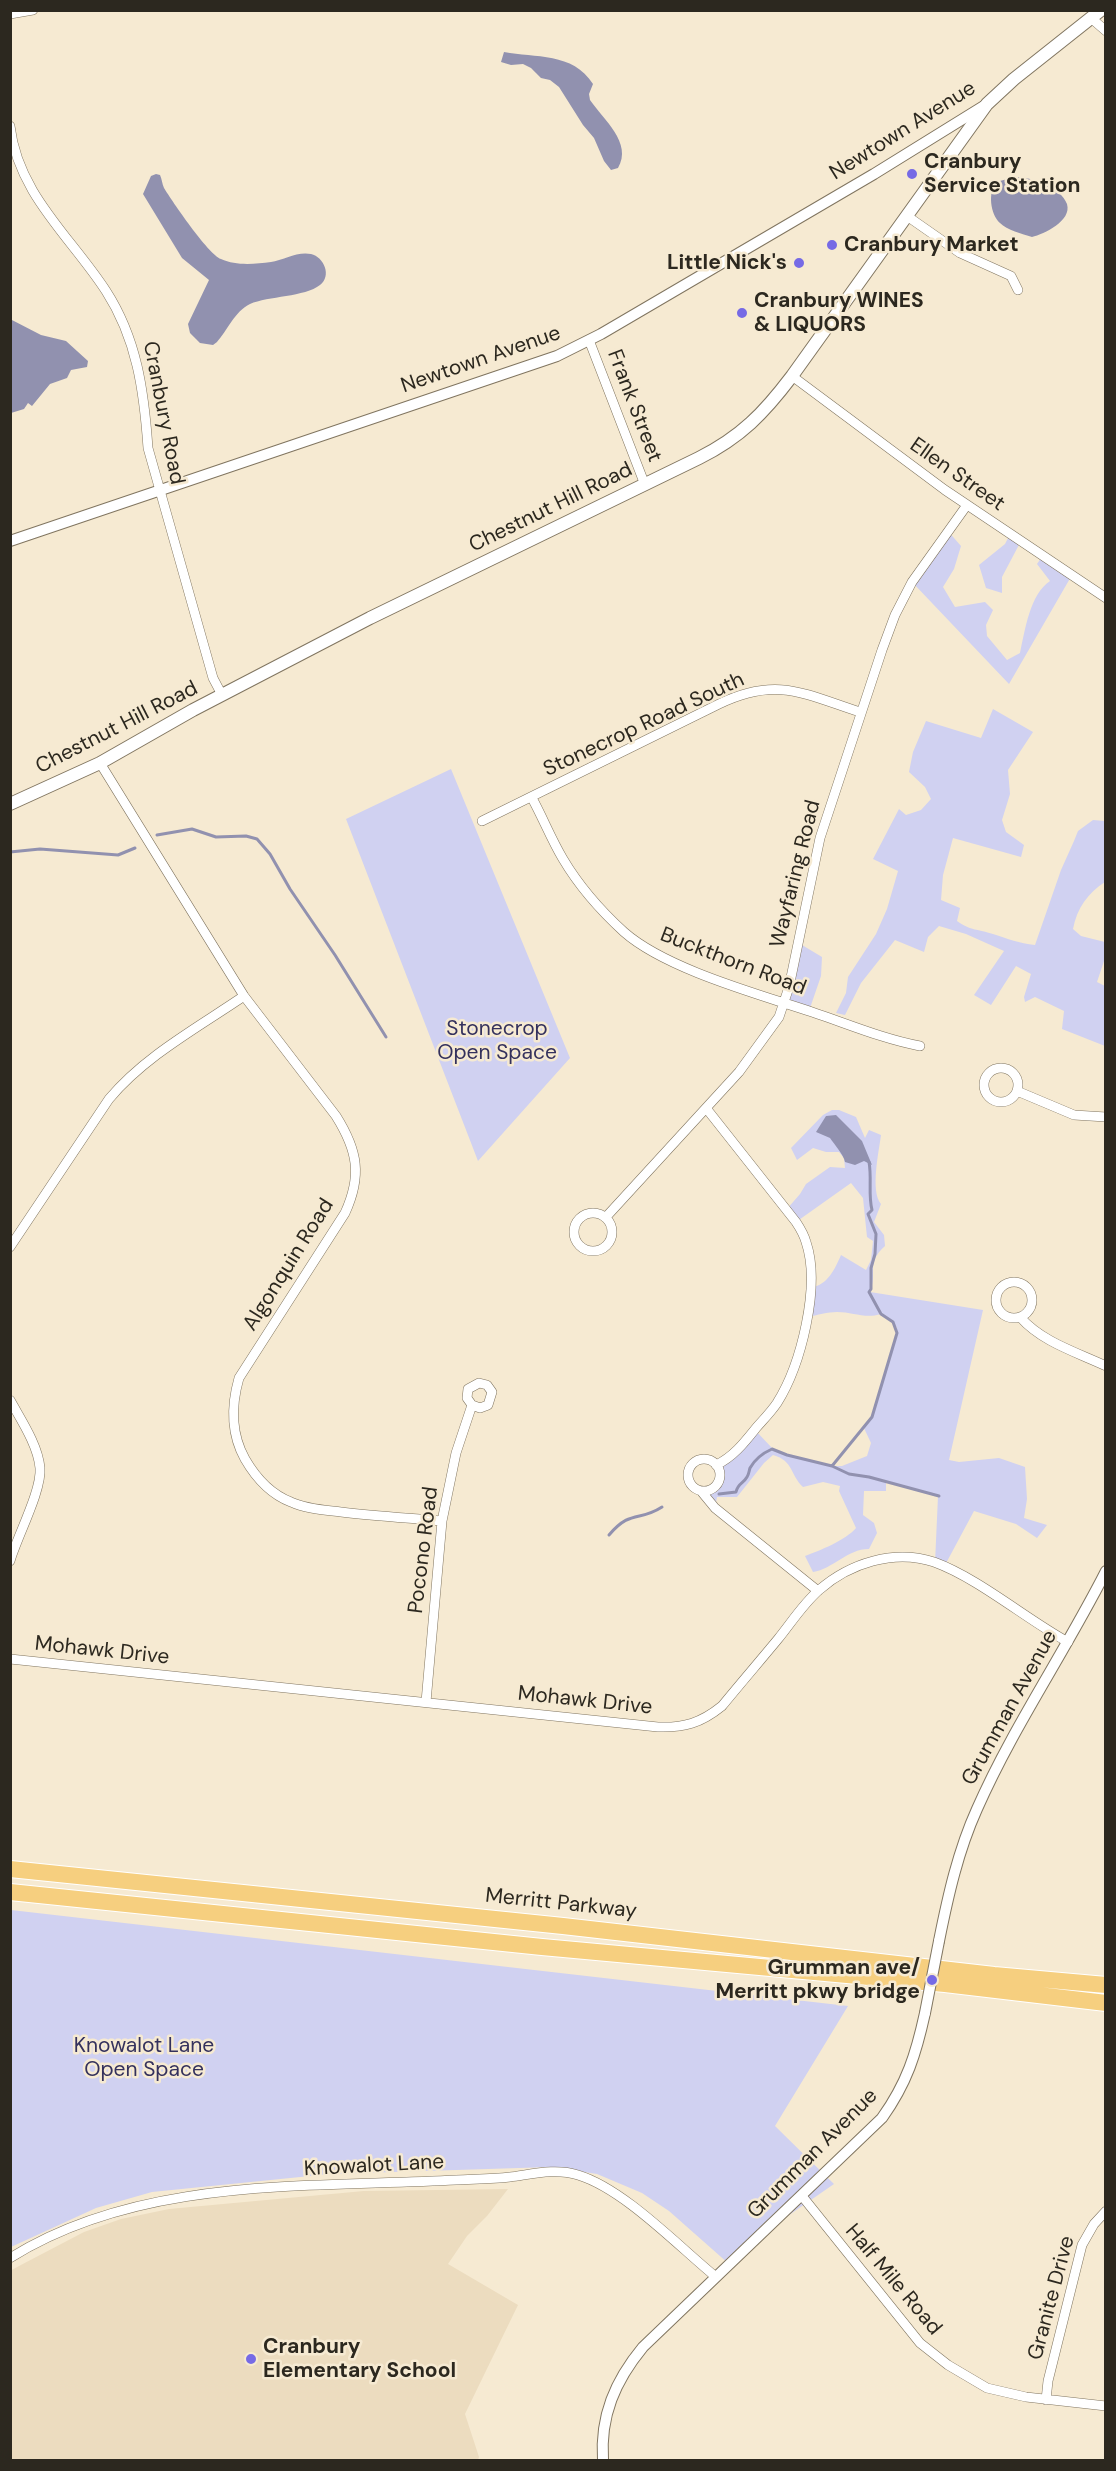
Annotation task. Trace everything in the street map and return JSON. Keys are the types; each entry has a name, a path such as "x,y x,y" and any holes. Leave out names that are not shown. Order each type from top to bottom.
{"highway":[{"name":"Merritt Parkway","path":"10,1869 563,1926 994,1975 1106,1985"},
{"name":"Merritt Parkway","path":"10,1892 542,1947 934,1983 1106,2003"}],"main road":[{"name":"Newtown Avenue","path":"987,104 1014,79 1101,10"},
{"name":"Chestnut Hill Road","path":"10,804 100,763 222,695 411,598 645,485 738,436 768,407 792,376 987,104"}],"street":[{"path":"10,14 33,10"},
{"path":"1091,18 1106,31"},
{"name":"Newtown Avenue","path":"10,541 541,363 589,340 873,174 987,104"},
{"name":"Cranbury Road","path":"10,126 15,155 22,172 56,227 105,290 134,347 145,412 148,448 213,678 222,695"},
{"path":"907,216 960,254 1011,276 1018,290"},
{"name":"Frank Street","path":"589,340 616,416 645,485"},
{"name":"Ellen Street","path":"792,376 967,504 1106,598"},
{"name":"Wayfaring Road","path":"606,1217 753,1055 770,1032 785,1004 817,848 860,712 891,624 903,598 928,556 967,504"},
{"name":"Stonecrop Road South","path":"482,821 719,704 751,691 783,689 860,712"},
{"name":"Algonquin Road","path":"100,763 244,996 336,1116 350,1142 356,1169 354,1192 345,1213 239,1378 233,1420 239,1447 252,1471 263,1484 292,1503 359,1514 442,1521"},
{"name":"Buckthorn Road","path":"532,798 558,850 573,874 594,902 634,940 675,961 785,1004 894,1041 920,1046"},
{"path":"10,1247 122,1083 152,1058 244,996"},
{"path":"1017,1091 1074,1115 1106,1117"},
{"path":"706,1108 796,1222 807,1243 810,1264 808,1317 801,1347 788,1384 776,1405 734,1454 716,1465"},
{"path":"592,1212 606,1217 612,1229 612,1236 604,1247 590,1251 578,1244 573,1231 579,1218 592,1212"},
{"path":"1020,1317 1029,1327 1047,1339 1106,1366"},
{"path":"10,1400 24,1424 40,1468 34,1495 10,1561"},
{"name":"Pocono Road","path":"426,1702 442,1521 456,1453 472,1405"},
{"path":"701,1491 716,1486 720,1475 716,1465 706,1460 692,1465 689,1470 688,1475 692,1485 701,1491 715,1508 818,1591"},
{"name":"Mohawk Drive","path":"10,1659 657,1727 687,1726 708,1717 722,1706 818,1591 846,1571 874,1560 919,1558 953,1571 1068,1642"},
{"name":"Grumman Avenue","path":"603,2460 603,2420 620,2379 643,2347 866,2135 894,2101 916,2055 951,1885 976,1811 1014,1736 1106,1571"},
{"name":"Knowalot Lane","path":"10,2258 58,2234 115,2212 184,2196 242,2190 484,2179 564,2172 588,2179 610,2191 716,2277"},
{"name":"Half Mile Road","path":"802,2196 886,2302 932,2354 968,2379 987,2388 1046,2400 1106,2406"},
{"name":"Granite Drive","path":"1046,2400 1048,2381 1078,2258 1086,2236 1106,2211"}],"shaded area":[{"path":"504,52 553,58 575,66 585,74 593,84 589,94 590,100 609,123 619,141 622,159 618,168 611,170 604,161 594,138 559,87 550,80 541,78 523,64 511,65 501,62"},
{"path":"160,175 164,188 191,227 208,248 221,259 239,264 252,264 271,262 306,253 311,254 320,259 325,267 324,281 305,292 250,304 236,316 217,342 213,345 200,343 190,333 188,324 209,280 182,258 143,194 151,176"},
{"path":"1015,177 1045,184 1064,198 1067,210 1056,226 1032,237 1011,230 1000,223 992,209 993,186 996,182"},
{"path":"10,319 41,335 66,341 88,361 87,367 71,370 67,378 50,384 32,406 28,403 24,409 11,413"},
{"path":"836,1115 862,1141 872,1165 864,1161 855,1165 845,1162 830,1138 816,1132 826,1116"},
{"name":"Cranbury Elementary School","path":"508,2189 487,2216 467,2236 448,2264 518,2305 465,2414 478,2460 11,2460 10,2271 19,2266 84,2232 121,2219 169,2209 364,2191"}],"green space":[{"path":"947,530 961,546 954,569 943,587 955,607 985,602 993,610 986,625 987,636 1007,660 1020,653 1033,603 1043,587 1050,581 1037,564 1043,555 1072,575 1009,684 912,582"},
{"path":"1010,534 1021,541 1002,577 1002,593 986,588 979,565 1005,544"},
{"path":"993,709 1033,732 1008,770 1010,794 1002,820 1006,832 1024,845 1021,857 953,838 943,875 941,900 960,908 957,921 966,927 1035,945 1061,870 1078,831 1093,820 1105,821 1105,882 1084,902 1077,914 1073,929 1081,936 1105,942 1105,958 1097,982 1105,986 1105,1046 1062,1029 1064,1011 1035,997 1025,1002 1024,997 1031,974 1016,966 991,1005 974,995 1004,951 966,934 939,926 928,937 924,952 895,940 861,983 845,1015 836,1013 846,993 848,977 876,934 887,909 898,871 873,859 899,809 906,815 921,810 931,799 925,787 909,772 913,752 926,721 981,738"},
{"name":"Stonecrop Open Space","path":"451,769 570,1058 478,1161 346,819"},
{"path":"797,942 822,957 821,976 809,1011 785,1004"},
{"path":"832,1110 839,1110 856,1117 865,1138 869,1130 881,1135 876,1190 881,1204 874,1222 884,1235 885,1246 875,1258 870,1292 983,1310 949,1460 959,1462 999,1458 1025,1467 1027,1499 1024,1518 1047,1525 1037,1538 1016,1524 974,1511 944,1567 935,1563 938,1496 886,1481 886,1491 864,1491 863,1515 874,1523 877,1533 869,1549 854,1552 813,1572 805,1556 839,1541 856,1528 839,1491 840,1486 823,1482 803,1487 785,1461 773,1455 737,1497 717,1497 715,1508 706,1491 719,1481 716,1465 755,1430 773,1449 805,1460 842,1466 867,1456 871,1443 863,1426 872,1417 893,1349 897,1328 893,1322 881,1314 864,1316 834,1312 808,1317 811,1287 822,1284 826,1280 841,1255 866,1270 871,1260 873,1241 867,1237 863,1198 851,1183 796,1222 787,1209 806,1184 830,1167 845,1168 844,1158 839,1152 826,1152 813,1148 797,1160 791,1148 823,1115"},
{"name":"Knowalot Lane Open Space","path":"11,1910 848,2006 775,2126 834,2184 779,2222 729,2264 669,2211 642,2193 597,2174 551,2167 330,2174 152,2192 96,2208 11,2247"}],"waterway":[{"path":"157,835 192,829 216,837 246,836 257,839 270,854 290,889 335,955 386,1037"},
{"path":"10,852 40,849 118,855 135,848"},
{"path":"719,1494 736,1492 754,1462 762,1454 772,1449 832,1466 872,1417 897,1333 893,1322 881,1314 869,1292 876,1234 868,1214 872,1210 869,1162"},
{"path":"832,1466 849,1474 869,1477 939,1496"},
{"path":"609,1535 623,1522 662,1507"}],"place":[{"name":"Cranbury Service Station","path":"912,174"},
{"name":"Cranbury Market","path":"832,245"},
{"name":"Little Nick's","path":"799,263"},
{"name":"Cranbury WINES & LIQUORS","path":"742,313"},
{"name":"Grumman ave/ Merritt pkwy bridge","path":"932,1980"},
{"name":"Cranbury Elementary School","path":"251,2359"}]}
